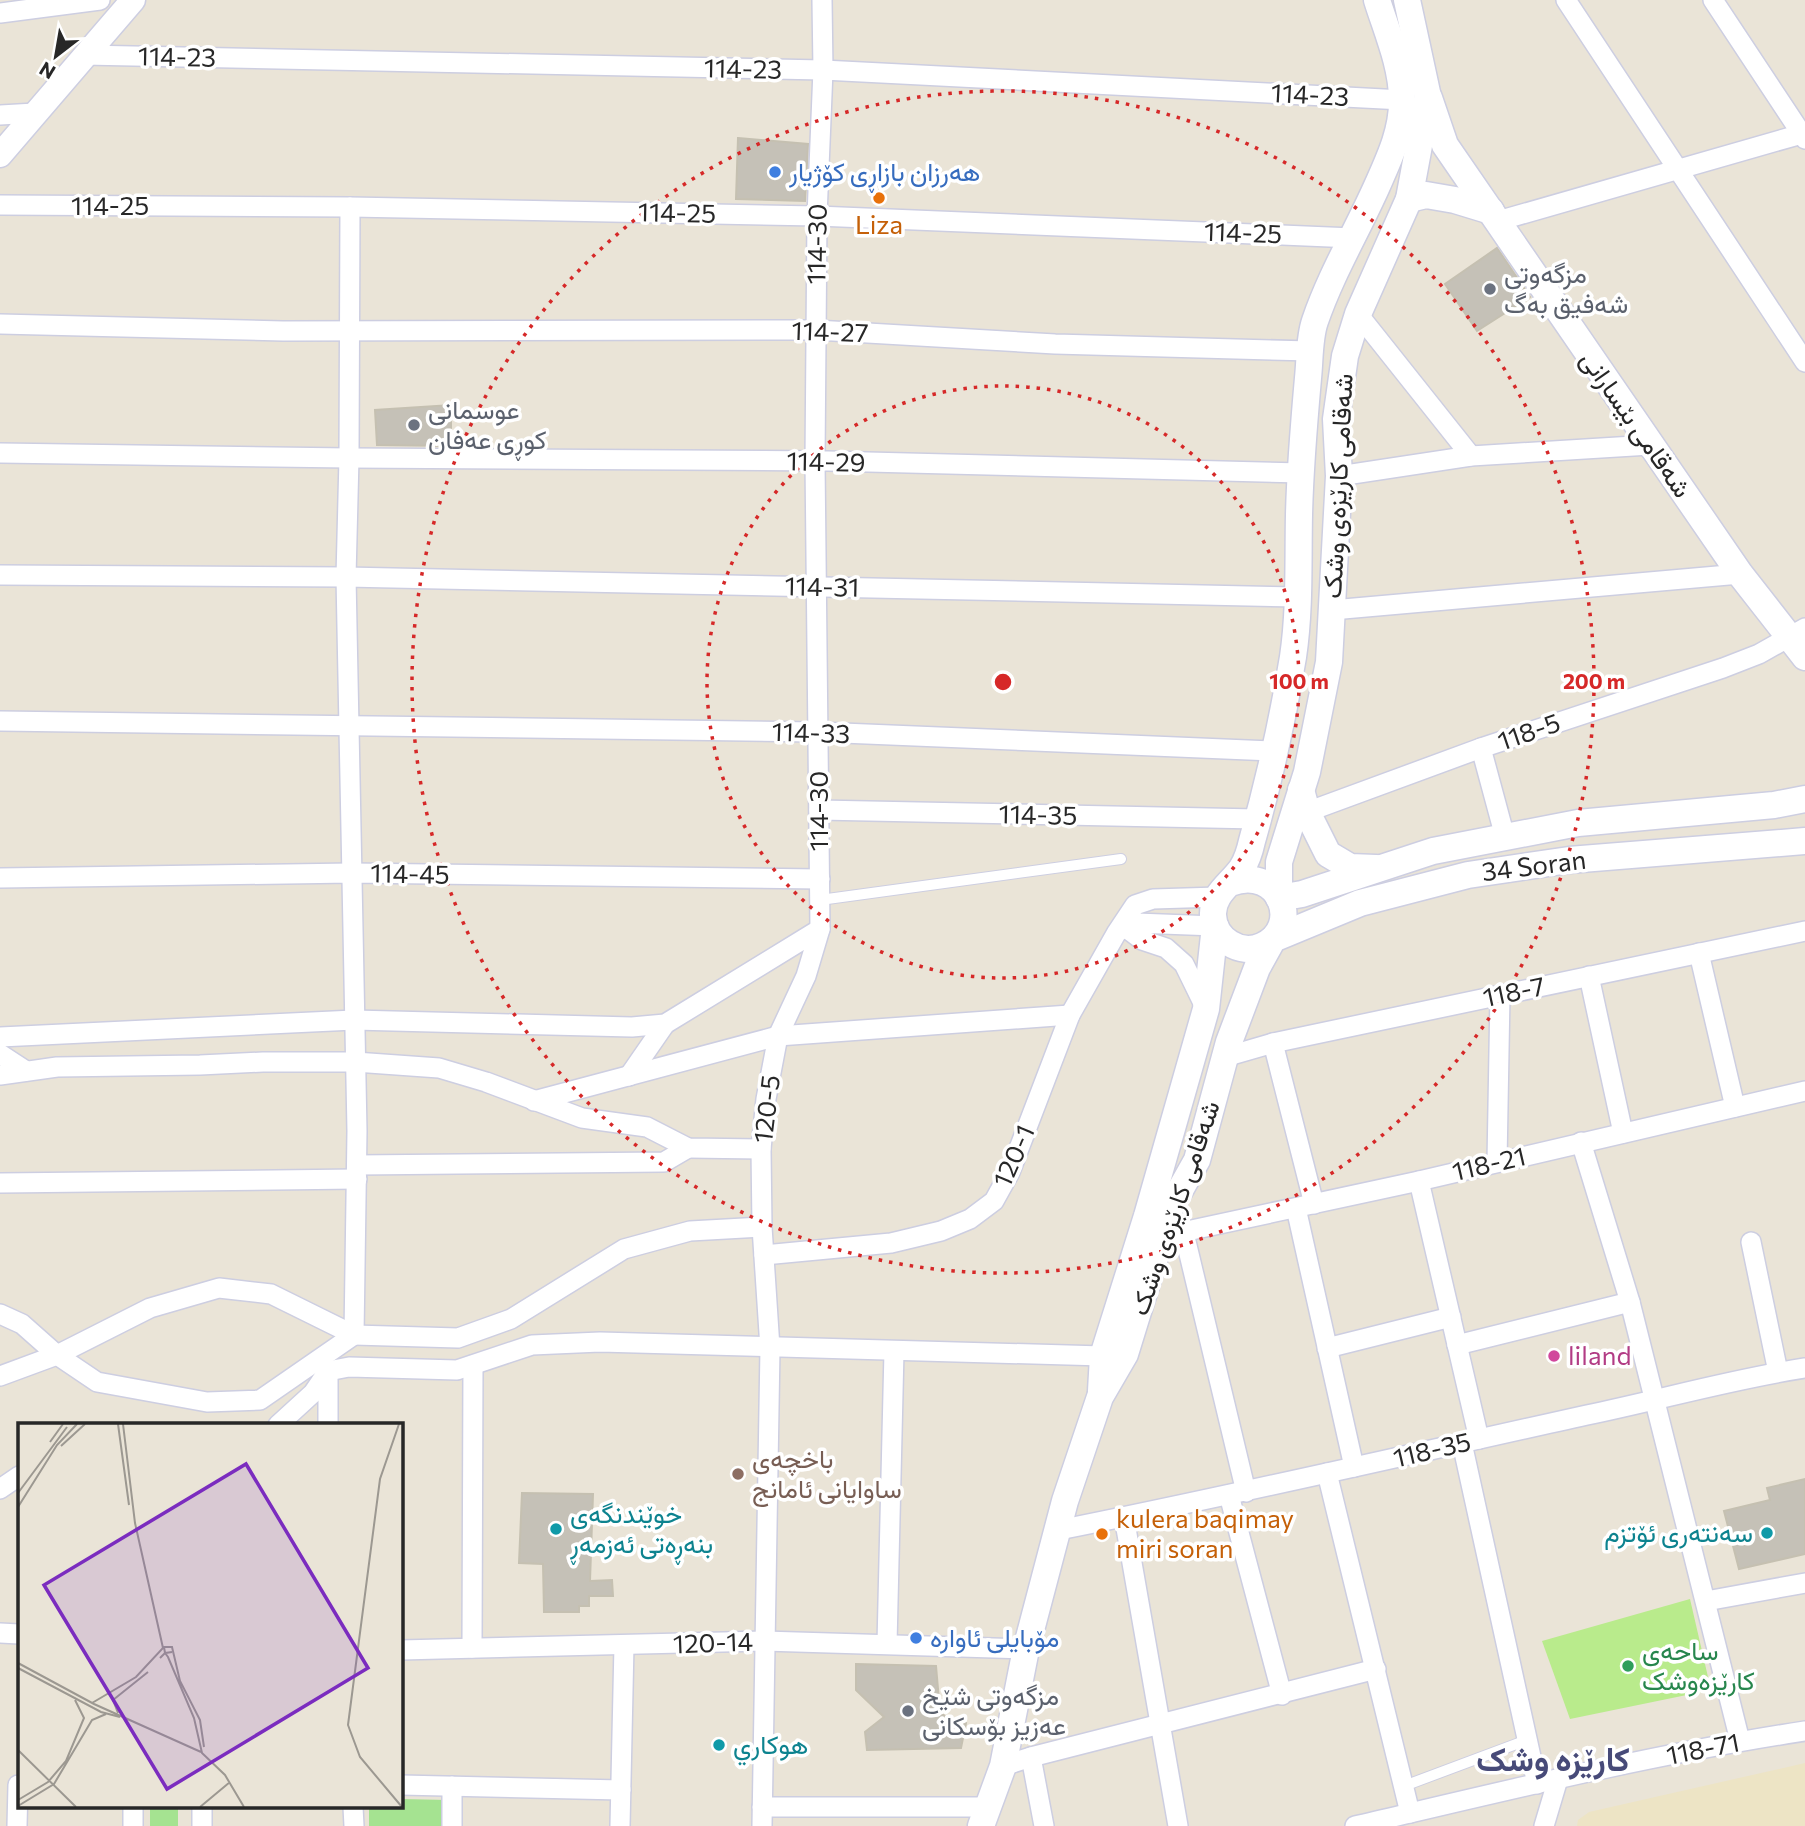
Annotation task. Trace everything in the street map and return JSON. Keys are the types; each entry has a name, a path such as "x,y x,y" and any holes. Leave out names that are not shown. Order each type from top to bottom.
{"main road":[{"name":"شەقامی کارێزەی وشک","path":"1377,0 1395,59 1416,98"},
{"name":"شەقامی کارێزەی وشک","path":"1279,898 1279,862 1304,801 1329,662 1339,476 1336,419 1345,356 1358,314 1409,200 1416,98 1407,0"},
{"name":"شەقامی کارێزەی وشک","path":"1224,890 1244,866 1257,820 1293,656 1302,473 1314,324 1341,259 1416,98"},
{"name":"شەقامی بێسارانی","path":"1416,98 1445,145 1740,574 1801,642"},
{"path":"1409,200 1426,195 1455,200 1494,216"},
{"name":"34 Soran","path":"1279,898 1302,894 1433,851 1578,823 1805,799"},
{"path":"1304,801 1328,854 1350,867 1381,868"},
{"path":"1749,807 1758,844"},
{"name":"34 Soran","path":"1273,939 1360,903 1468,874 1569,860 1805,841"},
{"path":"1241,879 1254,879 1264,883 1279,898 1283,920 1273,939 1264,946 1242,948 1231,944 1221,936 1215,926 1213,914 1224,890 1241,879"},
{"name":"شەقامی کارێزەی وشک","path":"1100,1397 1103,1356 1206,1009 1215,926"},
{"name":"شەقامی کارێزەی وشک","path":"984,1816 1003,1766 1026,1649 1065,1501 1100,1397 1125,1354 1170,1208 1197,1160 1225,1057 1257,968 1273,939"},
{"path":"1159,1174 1183,1184"}],"street":[{"path":"0,13 100,0"},
{"path":"0,155 133,0"},
{"name":"114-30","path":"820,879 815,461 822,0"},
{"path":"1566,0 1805,362"},
{"path":"1494,216 1804,136 1713,0"},
{"name":"114-23","path":"84,55 823,70 1416,98"},
{"path":"0,115 35,113"},
{"name":"114-25","path":"0,205 350,207 817,216 1353,238"},
{"path":"350,207 346,577 357,1172 354,1335"},
{"path":"1358,314 1471,456"},
{"name":"114-27","path":"0,324 350,331 816,330 1055,344 1311,351"},
{"path":"1339,476 1471,456 1650,445"},
{"name":"114-29","path":"0,453 815,461 1302,473"},
{"path":"1332,610 1740,574"},
{"name":"114-31","path":"0,575 346,577 1298,597"},
{"name":"118-5","path":"1304,801 1481,748 1801,642"},
{"name":"114-33","path":"0,721 818,732 1273,751"},
{"path":"1481,748 1505,837"},
{"name":"114-35","path":"819,810 1257,820"},
{"name":"114-45","path":"0,878 351,873 820,879"},
{"name":"120-5","path":"762,1817 770,1348 762,1227 761,1149 766,1099 778,1036 806,976 820,929 820,879"},
{"name":"120-1","path":"764,1255 891,1243 941,1231 970,1219 994,1201 1010,1172 1070,1015 1135,905 1153,899 1224,890"},
{"path":"1121,930 1136,923 1215,926"},
{"path":"629,1076 665,1024 820,929"},
{"path":"1121,930 1166,948 1184,964 1206,1009"},
{"name":"118-7","path":"1225,1057 1273,1043 1805,931"},
{"path":"1699,953 1735,1107"},
{"path":"1589,975 1623,1133"},
{"path":"1497,1162 1500,995"},
{"path":"534,1101 778,1036 1070,1015"},
{"path":"0,1037 354,1020 632,1027 665,1024"},
{"path":"1273,1043 1305,1206 1327,1348 1354,1467"},
{"path":"0,1054 26,1071"},
{"path":"0,1075 57,1067 355,1062 439,1068 486,1082 582,1118 646,1127 688,1148 761,1149"},
{"name":"118-21","path":"1238,1494 1179,1234 1805,1091"},
{"path":"1581,1142 1630,1302 1740,1741"},
{"path":"0,1183 664,1162 688,1148"},
{"path":"1419,1181 1457,1345 1470,1441 1537,1784"},
{"path":"0,1376 57,1355 150,1308 219,1288 271,1294 354,1335 458,1338 511,1319 624,1249 690,1231 762,1227"},
{"path":"1751,1242 1779,1372"},
{"path":"1457,1345 1630,1302"},
{"path":"0,1314 22,1324 57,1355 96,1382 207,1402 260,1400 354,1335"},
{"path":"1327,1348 1451,1317"},
{"path":"280,1423 313,1393 328,1371 349,1367 457,1370 531,1345 600,1342 1103,1356"},
{"path":"887,1644 894,1351"},
{"path":"472,1648 473,1365"},
{"name":"118-35","path":"1059,1530 1238,1494 1805,1368"},
{"path":"328,1371 328,1423"},
{"path":"1326,1473 1410,1813"},
{"path":"0,1489 18,1477"},
{"path":"1238,1494 1282,1695"},
{"path":"1124,1517 1178,1826"},
{"path":"1706,1601 1805,1583"},
{"path":"0,1633 18,1634"},
{"path":"764,1641 1026,1649"},
{"name":"120-14","path":"402,1650 764,1641 1026,1649"},
{"path":"620,1826 624,1645"},
{"path":"1003,1766 1376,1669"},
{"name":"118-71","path":"1355,1826 1410,1813 1431,1817 1558,1779 1740,1741 1805,1731"},
{"path":"1031,1757 1044,1826"},
{"path":"1544,1826 1558,1779"},
{"path":"12,1785 17,1826"},
{"path":"402,1785 621,1790"},
{"path":"452,1786 452,1826"},
{"path":"133,1808 133,1826"},
{"path":"202,1808 202,1826"},
{"path":"354,1808 354,1826"},
{"path":"762,1817 984,1816"}],"lane":[{"path":"820,900 1121,859"},
{"path":"1404,1786 1527,1740"}],"shaded area":[{"path":"1805,1763 1805,1826 1577,1826 1578,1820 1589,1812"}],"green space":[{"name":"ساحه‌ی کارێزه‌وشک","path":"1690,1599 1711,1690 1570,1719 1542,1641"},
{"path":"402,1799 448,1800 447,1826 369,1826 369,1808 402,1808"},
{"path":"150,1808 178,1808 178,1826 150,1826"}],"building":[{"name":"ھەرزان بازاڕی کۆژیار","path":"738,138 808,144 805,201 736,199"},
{"path":"1497,248 1530,297 1477,331 1445,284"},
{"path":"451,405 451,446 377,445 375,410"},
{"name":"سەنتەری ئۆتزم","path":"1805,1479 1805,1554 1739,1569 1724,1511 1770,1500 1767,1488"},
{"name":"خوێندنگەی بنەڕەتی ئەزمەڕ","path":"522,1493 593,1494 590,1581 612,1580 613,1596 589,1596 589,1606 579,1606 579,1612 544,1612 543,1564 519,1563"},
{"name":"مزگەوتی شێخ عەزیز بۆسکانی","path":"856,1664 936,1666 940,1712 951,1721 966,1723 961,1748 867,1750 865,1732 884,1717 856,1690"}],"place":[{"name":"ھەرزان بازاڕی کۆژیار","path":"775,172"},
{"name":"Liza","path":"879,198"},
{"name":"مزگەوتی شەفیق بەگ","path":"1490,289"},
{"name":"عوسمانی کوڕی عەفان","path":"414,425"},
{"name":"liland","path":"1554,1356"},
{"name":"باخچەی ساوایانی ئامانج","path":"738,1474"},
{"name":"خوێندنگەی بنەڕەتی ئەزمەڕ","path":"556,1529"},
{"name":"سەنتەری ئۆتزم","path":"1767,1533"},
{"name":"kulera baqimay miri soran","path":"1102,1534"},
{"name":"مۆبایلی ئاوارە","path":"916,1638"},
{"name":"ساحه‌ی کارێزه‌وشک","path":"1628,1666"},
{"name":"مزگەوتی شێخ عەزیز بۆسکانی","path":"908,1711"},
{"name":"هوكاري","path":"719,1745"}],"district":[{"name":"کارێزە وشک","path":"1553,1759"}]}
